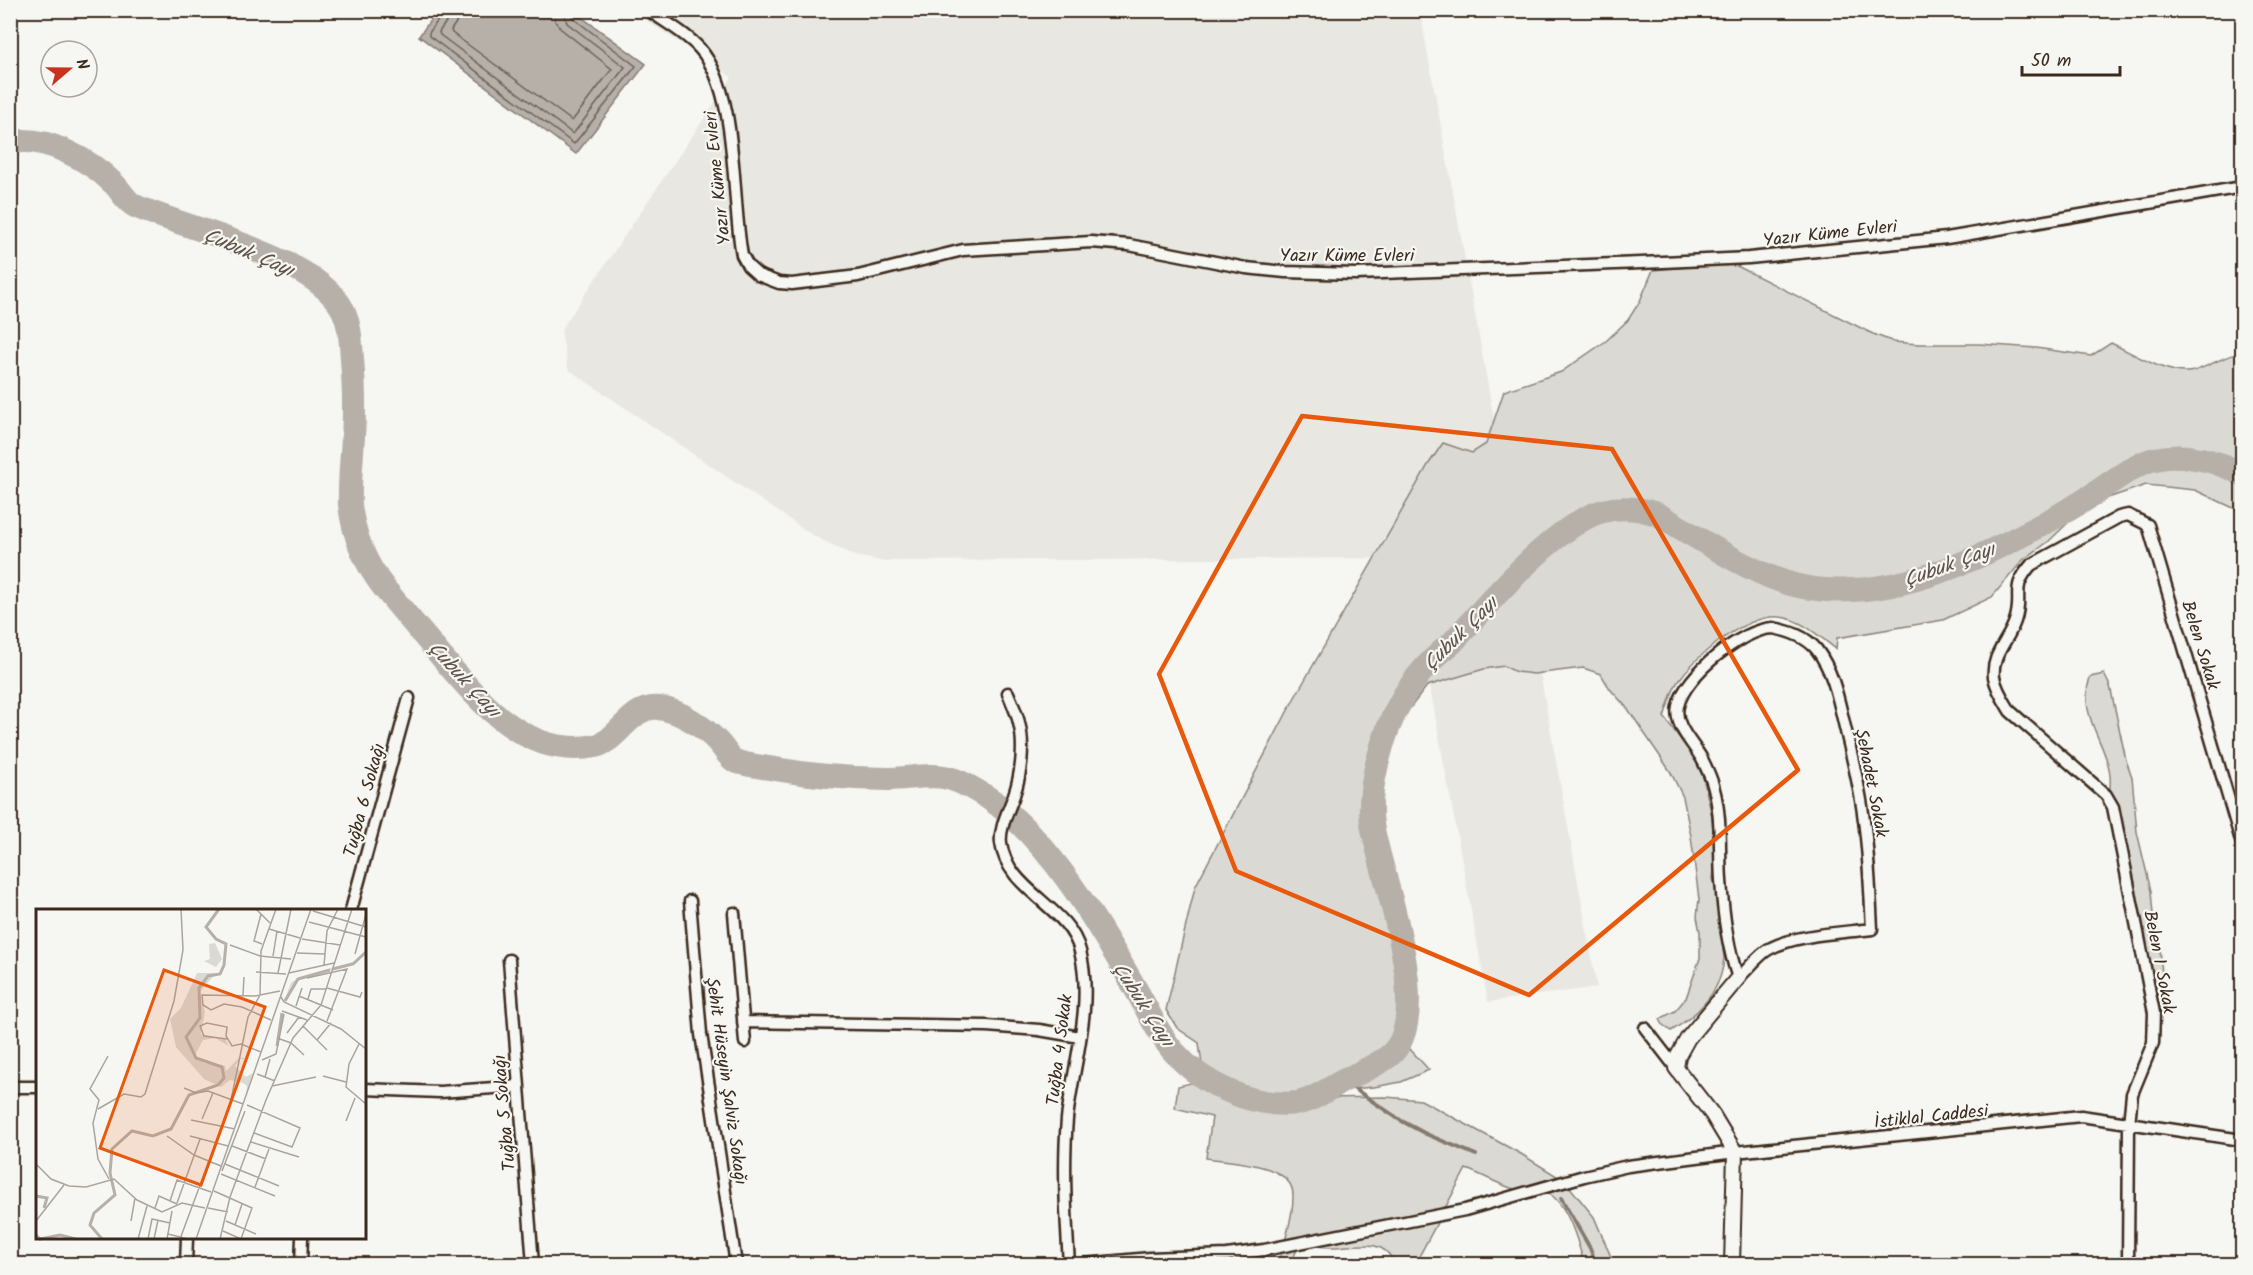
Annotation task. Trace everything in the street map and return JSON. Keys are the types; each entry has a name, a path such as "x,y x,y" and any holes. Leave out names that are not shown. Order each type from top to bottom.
{"street":[{"name":"Yazır Küme Evleri","path":"648,10 702,50 722,89 742,255 748,266 758,275 779,283 792,284 858,276 963,250 1090,242 1129,245 1266,271 1315,274 1457,271 1749,258 1947,238 2242,187"},
{"name":"Belen 1 Sokak","path":"2128,1264 2129,1124 2132,1094 2153,1043 2154,1013 2113,807 2106,795 2010,711 2002,698 1994,676 1996,656 2016,619 2019,603 2017,586 2022,575 2031,565 2118,517 2128,515 2148,525"},
{"name":"Belen Sokak","path":"2148,525 2242,844"},
{"name":"Şehadet Sokak","path":"1761,629 1785,630 1800,636 1816,648 1826,664 1836,689 1863,814 1872,928 1807,938 1779,945 1767,950 1738,978 1729,947 1724,909 1714,789 1704,762 1682,728 1677,715 1678,706 1689,682 1734,645 1761,629"},
{"name":"Tuğba 4 Sokak","path":"1008,693 1022,736 1015,792 1000,842 1011,868 1038,899 1066,923 1077,941 1084,976 1083,1013 1067,1120 1065,1174 1070,1264"},
{"name":"Tuğba 6 Sokağı","path":"351,909 409,698"},
{"name":"Şehit Hüseyin Şalviz Sokağı","path":"690,901 701,1034 736,1264"},
{"path":"734,913 745,1042"},
{"name":"Tuğba 5 Sokağı","path":"509,960 533,1264"},
{"path":"1676,1068 1678,1056 1688,1038 1738,978"},
{"path":"743,1022 987,1026 1039,1030 1080,1037"},
{"path":"1645,1028 1712,1114 1736,1152 1732,1264"},
{"path":"366,1089 440,1092 519,1086"},
{"path":"10,1087 36,1087"},
{"name":"İstiklal Caddesi","path":"1084,1264 1150,1258 1227,1255 1264,1250 1465,1210 1584,1176 1628,1166 1736,1152 2064,1117 2102,1118 2115,1123 2242,1140"},
{"path":"186,1264 187,1239"},
{"path":"301,1264 302,1239"}],"highlighted area":[{"path":"1302,416 1612,449 1798,770 1529,995 1236,871 1159,674"}],"shaded area":[{"path":"632,11 1420,11 1597,987 1488,1002 1406,558 881,561 855,556 814,536 568,369 561,330 732,77"},
{"path":"1731,263 1873,334 1894,342 2036,348 2091,356 2111,343 2163,368 2184,372 2194,371 2242,353 2242,512 2195,490 2146,485 2108,498 2076,515 2048,542 2023,560 1992,597 1943,620 1837,638 1836,649 1810,629 1795,621 1780,617 1767,618 1737,629 1709,649 1685,672 1675,687 1664,717 1693,756 1703,777 1712,816 1715,861 1713,879 1717,890 1724,958 1719,981 1706,1001 1699,1010 1671,1031 1663,1025 1660,1019 1675,1011 1686,998 1700,958 1700,932 1697,917 1699,899 1691,836 1683,797 1670,771 1628,709 1610,689 1601,674 1583,668 1534,674 1516,672 1504,666 1484,669 1427,686 1391,736 1378,818 1413,981 1414,1013 1409,1048 1429,1070 1401,1082 1374,1087 1293,1094 1325,1098 1386,1097 1421,1100 1521,1154 1565,1181 1594,1217 1614,1264 1584,1264 1570,1222 1558,1201 1550,1194 1538,1190 1514,1189 1466,1169 1415,1264 1394,1264 1390,1255 1376,1246 1307,1245 1299,1246 1290,1264 1278,1264 1292,1213 1291,1185 1283,1177 1259,1166 1206,1158 1212,1117 1175,1108 1178,1086 1204,1080 1199,1043 1177,1028 1166,1010 1195,887 1295,697 1428,465 1443,443 1472,453 1486,444 1504,391 1561,372 1606,341 1628,320 1640,301 1653,270"},
{"path":"2104,674 2110,686 2126,760 2132,777 2137,832 2151,891 2153,914 2159,932 2162,976 2158,986 2145,983 2136,951 2106,804 2110,786 2109,770 2088,711 2087,695 2090,677"}],"water":[{"path":"437,11 573,11 646,64 576,154 419,36"}],"waterway":[{"name":"Çubuk Çayı","path":"10,143 37,142 65,151 103,174 135,206 279,260 306,274 328,291 343,310 351,340 354,427 350,505 354,528 362,550 378,580 440,655 471,691 507,723 526,735 548,744 570,748 595,746 603,743 641,712 649,708 659,708 676,712 699,725 718,742 728,755 743,764 798,773 843,777 888,779 927,776 953,779 963,783 1010,814 1051,858 1088,909 1139,994 1157,1029 1174,1052 1199,1075 1214,1084 1246,1098 1263,1102 1297,1103 1315,1097 1384,1060 1402,1037 1408,1010 1407,979 1402,944 1371,816 1374,779 1388,728 1413,682 1437,655 1452,643 1522,568 1564,532 1584,519 1603,511 1616,509 1630,508 1650,512 1748,566 1785,583 1839,590 1875,588 1948,569 1983,555 2050,521 2137,466 2155,459 2189,457 2221,465 2242,474"},
{"path":"1343,1081 1400,1120 1426,1134 1476,1155"},
{"path":"1561,1198 1590,1248 1596,1264"}]}
